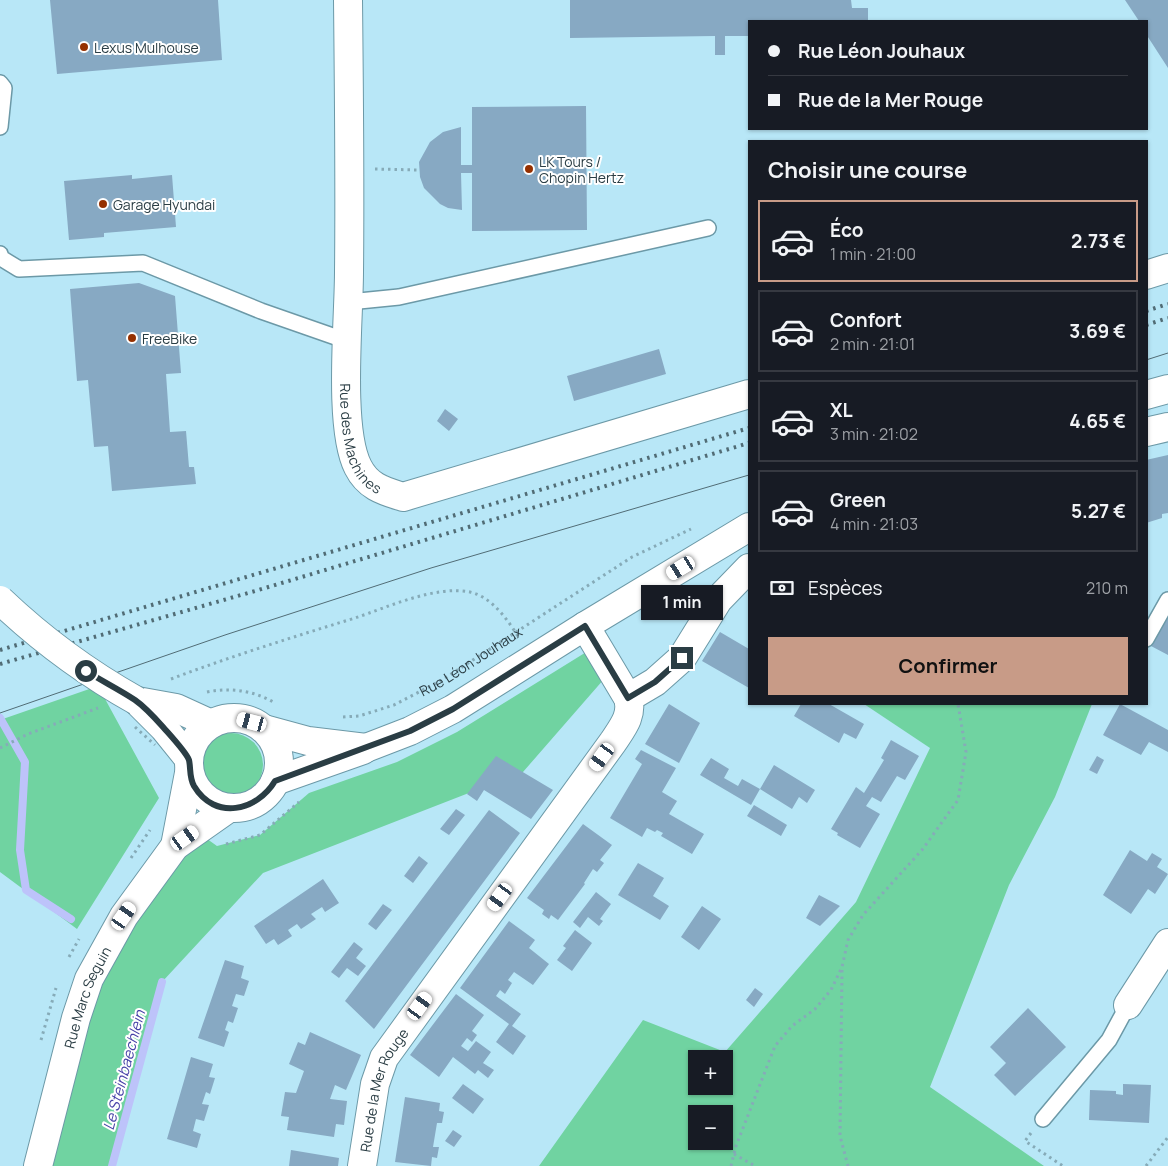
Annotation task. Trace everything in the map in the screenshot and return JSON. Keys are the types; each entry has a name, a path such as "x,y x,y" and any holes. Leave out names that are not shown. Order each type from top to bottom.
{"street":[{"name":"Rue des Machines","path":"348,0 350,169 347,341 348,428 358,467 372,486 403,498 748,394"},
{"path":"1148,274 1168,268"},
{"path":"1148,394 1168,389"},
{"path":"1148,432 1168,427"},
{"path":"275,781 410,731 453,709 585,626 748,528"},
{"path":"585,626 628,698 655,682 682,658 718,600 748,569"},
{"path":"0,600 34,632 75,663 137,701 165,727 189,766 194,786 204,797 216,805 229,808 243,807 256,802 268,793 275,781 279,768 278,753 273,740 264,729"},
{"name":"Rue de la Mer Rouge","path":"362,1166 375,1084 384,1058 614,742 629,715 628,698"},
{"path":"165,727 211,724 224,719 238,718 252,722 264,729 308,741 366,748"},
{"path":"189,766 192,745 200,733 211,724"},
{"name":"Rue Marc Seguin","path":"175,846 189,766"},
{"name":"Rue Marc Seguin","path":"38,1166 76,1018 90,978 124,916 175,846 229,808"},
{"path":"1128,1005 1168,943"}],"lane":[{"path":"0,83 4,88 0,127"},
{"path":"349,302 399,297 708,228"},
{"path":"0,254 1,258 18,269 143,263 261,311 347,341"},
{"path":"1148,635 1168,600"},
{"path":"1043,1119 1109,1040 1128,1005"}],"path":[{"path":"350,169 419,170"},
{"name":"Rue Léon Jouhaux","path":"342,717 359,716 394,705 442,680 632,557 694,527"},
{"path":"162,683 231,656 432,593 469,592 480,596 495,607 522,643"},
{"path":"165,727 182,698 230,689 254,693 280,706"},
{"path":"731,1166 775,1046 792,1026 815,1010 832,990 842,967 848,940 863,914 922,850 958,800 966,752 958,705"},
{"path":"0,748 28,734 100,707"},
{"path":"842,967 840,1136 848,1166"},
{"path":"1043,1119 1025,1140 1063,1166"},
{"path":"1146,1166 1168,1138"},
{"path":"734,1154 755,1166"}],"green space":[{"path":"596,646 611,671 523,772 263,873 162,982 112,1166 38,1166 89,979 196,831 217,846 260,835 309,793 397,762 457,732"},
{"path":"98,686 159,798 77,929 0,872 0,720"},
{"path":"866,705 1092,705 1055,797 1009,885 930,1087 1044,1166 539,1166 643,1020 720,1050 688,1050 688,1095 733,1095 733,1050 727,1050 856,902 930,748"},
{"path":"231,733 249,739 257,747 263,765 257,783 249,791 231,797 213,791 205,783 199,765 205,747 213,739"}],"building":[{"path":"50,0 218,0 222,60 57,74"},
{"path":"570,0 851,0 852,8 868,8 868,20 748,20 748,36 725,36 725,55 715,55 715,36 570,38"},
{"path":"1125,0 1168,0 1168,68 1148,37 1148,20 1138,20"},
{"name":"LK Tours / Chopin Hertz","path":"586,106 587,230 472,231 472,173 461,173 462,210 448,208 440,204 424,188 420,177 419,162 430,142 443,132 461,127 461,165 472,165 472,107"},
{"path":"132,175 132,179 172,175 176,227 104,233 104,237 69,240 64,181"},
{"path":"139,283 175,296 181,373 166,374 170,432 186,431 189,467 194,467 196,484 112,491 108,446 94,447 88,380 77,381 70,289"},
{"path":"659,349 666,374 574,401 567,376"},
{"path":"445,409 458,419 449,431 437,421"},
{"path":"1168,455 1168,513 1162,514 1162,518 1148,522 1148,460"},
{"path":"1168,615 1168,655 1151,646"},
{"path":"720,632 748,648 748,687 702,661"},
{"path":"669,704 700,723 679,763 645,744"},
{"path":"800,705 831,705 864,724 856,739 844,733 839,743 794,716"},
{"path":"1119,705 1122,705 1168,730 1168,752 1149,742 1141,755 1103,735"},
{"path":"891,740 919,756 905,780 897,776 881,802 872,797 866,806 880,814 860,848 837,835 838,833 831,829 856,787 864,793 884,760 881,758"},
{"path":"641,750 676,768 662,792 677,801 669,814 704,834 692,854 661,836 663,833 657,830 655,832 647,828 642,837 610,818 642,764 635,759"},
{"path":"496,756 553,790 531,819 484,790 477,801 467,794"},
{"path":"1097,756 1104,760 1097,774 1089,770"},
{"path":"711,758 729,769 724,778 738,786 742,779 760,789 751,805 700,775"},
{"path":"774,765 815,790 807,803 799,797 792,809 760,789"},
{"path":"754,805 787,825 781,836 747,816"},
{"path":"456,809 465,815 449,835 440,829"},
{"path":"489,810 520,833 374,1029 345,1001"},
{"path":"583,824 612,845 600,860 604,863 597,872 593,869 585,884 558,920 551,915 549,919 542,914 544,910 527,898"},
{"path":"1130,850 1147,861 1152,853 1162,859 1157,867 1168,874 1155,894 1148,889 1131,914 1103,895"},
{"path":"419,856 428,863 413,883 404,876"},
{"path":"638,863 664,878 653,896 669,906 660,920 618,895"},
{"path":"323,879 339,903 325,912 322,907 311,914 316,919 301,929 297,924 288,930 292,936 278,945 274,939 266,944 254,926"},
{"path":"596,892 611,904 600,919 603,921 599,926 588,917 580,928 573,922"},
{"path":"819,895 840,906 820,926 806,918"},
{"path":"383,904 392,910 376,930 368,924"},
{"path":"702,906 721,919 699,950 681,937"},
{"path":"509,921 535,940 529,948 549,964 533,985 514,972 508,980 512,983 505,994 500,990 496,996 521,1014 512,1026 526,1036 513,1055 496,1042 509,1024 460,988"},
{"path":"575,930 592,943 572,971 557,960 566,948 563,946"},
{"path":"354,942 363,949 356,958 366,966 358,976 347,968 339,978 331,972"},
{"path":"225,960 244,966 241,978 249,981 244,996 236,994 232,1006 238,1008 233,1023 228,1021 225,1030 229,1032 224,1047 198,1038"},
{"path":"755,988 763,994 754,1007 746,1000"},
{"path":"456,994 484,1015 472,1031 477,1035 472,1042 467,1038 461,1046 468,1051 476,1041 491,1052 483,1063 494,1070 488,1078 478,1070 475,1074 453,1057 439,1077 410,1055"},
{"path":"1028,1008 1066,1047 1015,1096 994,1075 1006,1063 990,1047"},
{"path":"310,1032 361,1055 346,1090 335,1085 330,1099 347,1101 344,1125 336,1124 334,1137 287,1130 289,1117 281,1116 285,1092 296,1093 304,1071 289,1064 298,1042 305,1045"},
{"path":"191,1057 213,1064 209,1077 215,1078 210,1094 206,1092 202,1104 209,1105 204,1121 196,1119 193,1131 201,1134 197,1148 167,1139"},
{"path":"463,1084 484,1099 473,1114 452,1098"},
{"path":"1123,1084 1151,1085 1149,1123 1089,1120 1090,1090 1116,1091 1116,1094 1123,1095"},
{"path":"405,1097 440,1103 439,1111 444,1112 442,1123 437,1123 433,1147 439,1147 437,1158 432,1157 431,1166 395,1162"},
{"path":"453,1130 462,1136 454,1147 445,1141"},
{"path":"291,1150 339,1158 338,1166 289,1166"}],"waterway":[{"name":"Le Steinbaechlein","path":"0,718 25,762 20,850 26,890 71,919"},
{"name":"Le Steinbaechlein","path":"112,1166 162,982"}],"tram line":[{"path":"1148,359 1168,353"},
{"path":"0,713 225,635 431,568 748,475"}],"railway":[{"path":"1148,310 1168,304"},
{"path":"1148,324 1168,318"},
{"path":"0,650 748,428"},
{"path":"0,664 255,591 748,443"}],"place":[{"name":"Lexus Mulhouse","path":"84,47"},
{"name":"LK Tours / Chopin Hertz","path":"529,169"},
{"name":"Garage Hyundai","path":"103,204"},
{"name":"FreeBike","path":"132,338"}],"route":[{"path":"86,671 137,701 164,728 188,759 189,773 194,786 204,797 216,805 229,808 243,807 256,802 268,793 275,781 310,770 410,731 453,709 585,626 628,698 655,682 682,658"}]}
